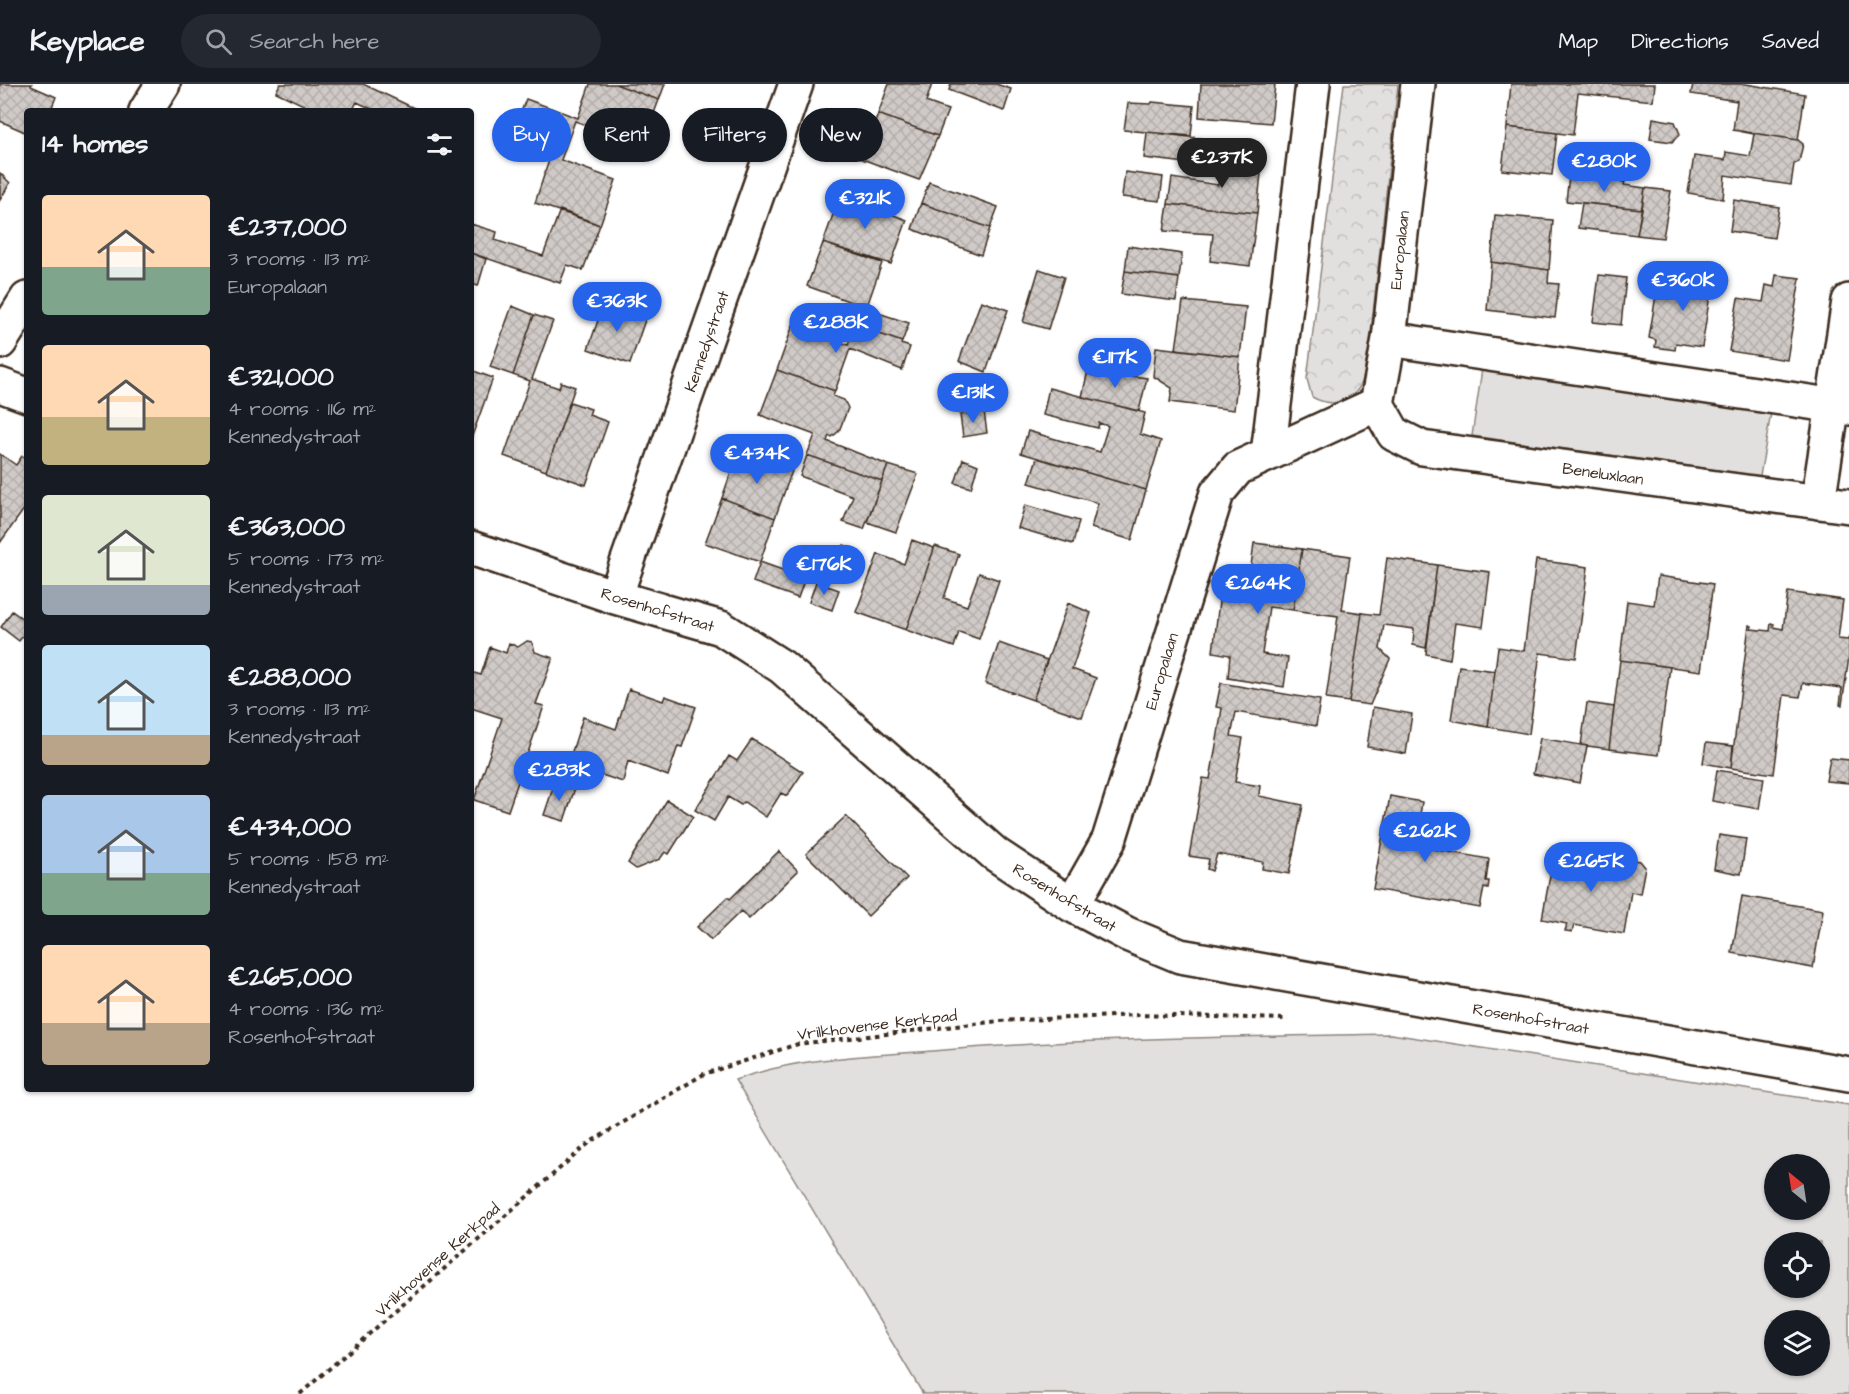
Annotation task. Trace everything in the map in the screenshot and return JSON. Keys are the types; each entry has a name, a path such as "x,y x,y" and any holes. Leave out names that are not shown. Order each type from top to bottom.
{"street":[{"path":"148,108 163,84"},
{"name":"Kennedystraat","path":"615,597 796,84"},
{"path":"1268,454 1313,84"},
{"name":"Europalaan","path":"1072,905 1108,840 1217,492 1238,468 1377,404 1389,339 1418,84"},
{"path":"1833,504 1849,301"},
{"path":"0,342 24,304"},
{"path":"1389,339 1841,407"},
{"path":"0,385 24,394"},
{"name":"Beneluxlaan","path":"1377,404 1394,434 1422,448 1833,504"},
{"name":"Rosenhofstraat","path":"474,549 615,597 721,628 782,667 995,854 1072,905 1127,934 1180,957 1849,1074"}],"path":[{"name":"Vrilkhovense Kerkpad","path":"300,1394 589,1143 704,1074 798,1044 999,1021 1138,1015 1300,1019 1348,986"}],"green space":[{"path":"1344,84 1398,84 1368,360 1362,382 1354,394 1344,401 1331,403 1312,397 1307,379"},
{"path":"1482,369 1771,413 1760,476 1472,436"},
{"path":"1391,1034 1849,1105 1849,1394 923,1394 735,1080 783,1066 883,1054 1104,1041"}],"building":[{"path":"0,84 32,84 31,86 56,97 52,107 55,108 24,108 24,132 0,121"},
{"path":"280,84 363,84 414,108 370,108 357,102 354,108 310,108 276,92"},
{"path":"590,84 615,84 659,100 656,108 583,108 583,124 575,121 571,132 571,115 578,118"},
{"path":"615,84 665,84 659,100"},
{"path":"889,84 932,84 926,102 948,110 938,136 883,116 883,108 880,108"},
{"path":"951,84 996,84 1011,89 1004,111 949,90"},
{"path":"1201,84 1275,84 1271,123 1199,117"},
{"path":"1511,84 1655,84 1653,101 1578,93 1573,135 1507,127"},
{"path":"1693,84 1746,84 1805,94 1798,140 1733,130 1737,101 1691,94"},
{"path":"526,99 551,108 522,108"},
{"path":"1152,102 1194,106 1191,136 1124,130 1128,103 1151,104"},
{"path":"883,116 938,136 919,180 870,162 883,162"},
{"path":"1653,118 1675,122 1680,134 1672,142 1650,139"},
{"path":"1507,127 1557,133 1552,175 1502,170"},
{"path":"1733,130 1798,140 1803,144 1799,162 1794,164 1791,185 1725,175 1723,199 1688,193 1694,156 1725,160 1726,152 1750,156 1754,134"},
{"path":"1147,132 1206,139 1203,165 1144,158"},
{"path":"1222,159 1262,163 1257,213 1168,204 1172,178 1218,185"},
{"path":"548,162 566,162 616,180 600,225 535,203"},
{"path":"1125,172 1163,177 1160,201 1122,197"},
{"path":"0,173 10,183 0,200"},
{"path":"1569,176 1625,182 1624,185 1645,188 1642,209 1566,201"},
{"path":"929,182 998,207 990,228 921,203"},
{"path":"1645,188 1671,191 1663,238 1637,235"},
{"path":"840,195 907,220 891,264 823,243"},
{"path":"1734,200 1779,207 1774,238 1730,231"},
{"path":"921,203 990,228 981,255 912,229"},
{"path":"1582,203 1642,209 1637,235 1578,228"},
{"path":"1168,204 1257,213 1250,266 1210,261 1213,234 1164,231"},
{"path":"560,210 600,225 583,270 567,265 560,283 474,254 474,225 497,232 495,240 543,256"},
{"path":"1495,215 1553,220 1549,270 1491,262"},
{"path":"823,243 882,263 866,309 909,323 902,342 855,325 862,306 807,286"},
{"path":"1128,246 1182,254 1179,278 1125,271"},
{"path":"474,254 486,259 478,286 474,285"},
{"path":"1491,262 1549,270 1548,283 1559,284 1555,318 1487,310"},
{"path":"1689,266 1714,269 1702,347 1676,343 1675,350 1655,347 1656,340 1649,338 1657,289 1685,293"},
{"path":"1039,269 1064,277 1048,329 1023,322"},
{"path":"1125,271 1179,278 1176,301 1121,294"},
{"path":"1599,275 1626,278 1621,325 1593,322"},
{"path":"1776,275 1800,278 1787,360 1729,351 1738,298 1763,302 1766,285 1774,287"},
{"path":"981,301 1008,310 986,372 959,361"},
{"path":"1183,301 1246,307 1240,357 1176,349"},
{"path":"604,303 646,317 630,364 588,349"},
{"path":"512,306 534,315 513,375 490,367"},
{"path":"534,315 553,321 532,379 559,388 561,382 575,387 546,471 504,456 530,381 513,375"},
{"path":"793,325 848,345 855,325 910,347 902,370 850,349 835,391 777,370"},
{"path":"1156,347 1240,357 1234,410 1170,402 1172,388 1153,376"},
{"path":"777,370 835,391 833,396 844,400 848,408 839,431 832,437 829,436 827,441 888,465 882,481 807,455 815,435 760,415"},
{"path":"1088,370 1147,378 1139,411 1082,397"},
{"path":"474,371 493,378 474,431"},
{"path":"1049,388 1145,413 1140,434 1161,441 1146,490 1021,453 1028,431 1100,452 1108,426 1099,423 1098,428 1043,415"},
{"path":"570,402 591,409 589,415 608,422 586,485 546,471"},
{"path":"984,411 987,433 963,437 960,415"},
{"path":"738,452 792,471 775,518 722,498"},
{"path":"0,454 16,465 24,456 24,509 0,543"},
{"path":"807,455 882,481 864,529 843,522 853,496 800,476"},
{"path":"1037,458 1146,490 1132,540 1091,528 1098,503 1029,483"},
{"path":"963,459 978,465 971,488 955,483"},
{"path":"888,465 918,474 896,532 867,522"},
{"path":"722,498 775,518 760,562 705,543"},
{"path":"1025,505 1079,521 1073,544 1018,528"},
{"path":"912,540 934,548 935,546 906,630 856,612 878,554 904,564"},
{"path":"1254,543 1302,549 1293,610 1269,607 1262,654 1288,658 1284,687 1228,678 1230,655 1213,652 1220,593 1247,597"},
{"path":"844,545 854,549 846,570 836,567"},
{"path":"935,546 959,554 944,598 967,606 979,573 999,580 979,639 959,632 954,647 906,630"},
{"path":"1302,549 1350,556 1342,610 1362,613 1349,702 1326,699 1338,616 1293,610"},
{"path":"1387,558 1437,565 1426,648 1413,645 1414,629 1384,625 1380,649 1390,659 1370,705 1349,702 1362,613 1379,615"},
{"path":"1536,560 1588,567 1576,658 1540,653 1529,734 1488,727 1498,647 1524,651"},
{"path":"760,562 805,578 798,598 753,582"},
{"path":"1437,565 1490,572 1483,627 1455,623 1450,659 1426,654"},
{"path":"1658,576 1713,584 1701,671 1620,660 1627,601 1654,605"},
{"path":"816,582 839,590 832,610 809,602"},
{"path":"1788,592 1843,600 1838,639 1848,640 1849,636 1849,657 1842,705 1840,705 1842,688 1803,683 1800,697 1784,695 1774,774 1731,768 1749,625 1752,626 1751,629 1770,631 1771,623 1774,624 1773,627 1783,629"},
{"path":"1068,603 1091,613 1072,669 1096,678 1082,717 1033,700"},
{"path":"12,611 24,620 24,634 19,641 1,627"},
{"path":"527,641 532,642 535,652 553,658 536,704 544,706 508,811 474,800 502,718 474,709 474,673 481,675 490,647 506,653 509,643 518,647"},
{"path":"999,643 1047,660 1033,700 985,683"},
{"path":"1620,660 1670,667 1658,755 1609,749"},
{"path":"1459,666 1495,671 1488,727 1451,720"},
{"path":"1221,683 1320,700 1316,726 1236,712 1231,736 1243,738 1235,782 1260,786 1259,796 1303,805 1289,874 1262,869 1263,862 1217,854 1212,871 1207,869 1209,859 1189,856 1203,778 1210,779 1222,708 1216,707"},
{"path":"629,689 663,701 665,696 696,707 682,747 678,746 668,776 628,761 623,782 568,764 583,717 616,729"},
{"path":"1587,703 1614,707 1609,749 1581,745"},
{"path":"1373,707 1412,714 1406,754 1367,747"},
{"path":"1540,738 1587,746 1580,783 1533,774"},
{"path":"752,739 803,772 787,796 781,793 766,817 744,802 741,805 728,797 714,821 695,810 729,756 737,761"},
{"path":"1706,743 1733,746 1731,768 1703,763"},
{"path":"1830,758 1849,760 1849,783 1826,781"},
{"path":"1717,770 1764,778 1759,809 1712,801"},
{"path":"555,782 575,788 564,821 544,815"},
{"path":"1390,796 1422,802 1415,846 1489,859 1486,881 1489,881 1488,889 1484,888 1480,908 1373,889"},
{"path":"667,800 693,816 669,854 665,852 660,859 636,869 628,863"},
{"path":"846,816 907,878 868,916 806,854"},
{"path":"1719,835 1746,839 1741,874 1714,869"},
{"path":"1555,848 1583,853 1580,869 1609,874 1611,862 1618,857 1640,861 1645,867 1640,894 1631,892 1624,934 1574,925 1572,932 1565,931 1567,924 1542,919"},
{"path":"779,851 798,871 749,919 741,911 711,940 697,927 728,897 730,899"},
{"path":"1742,896 1823,910 1813,968 1732,953"}]}
